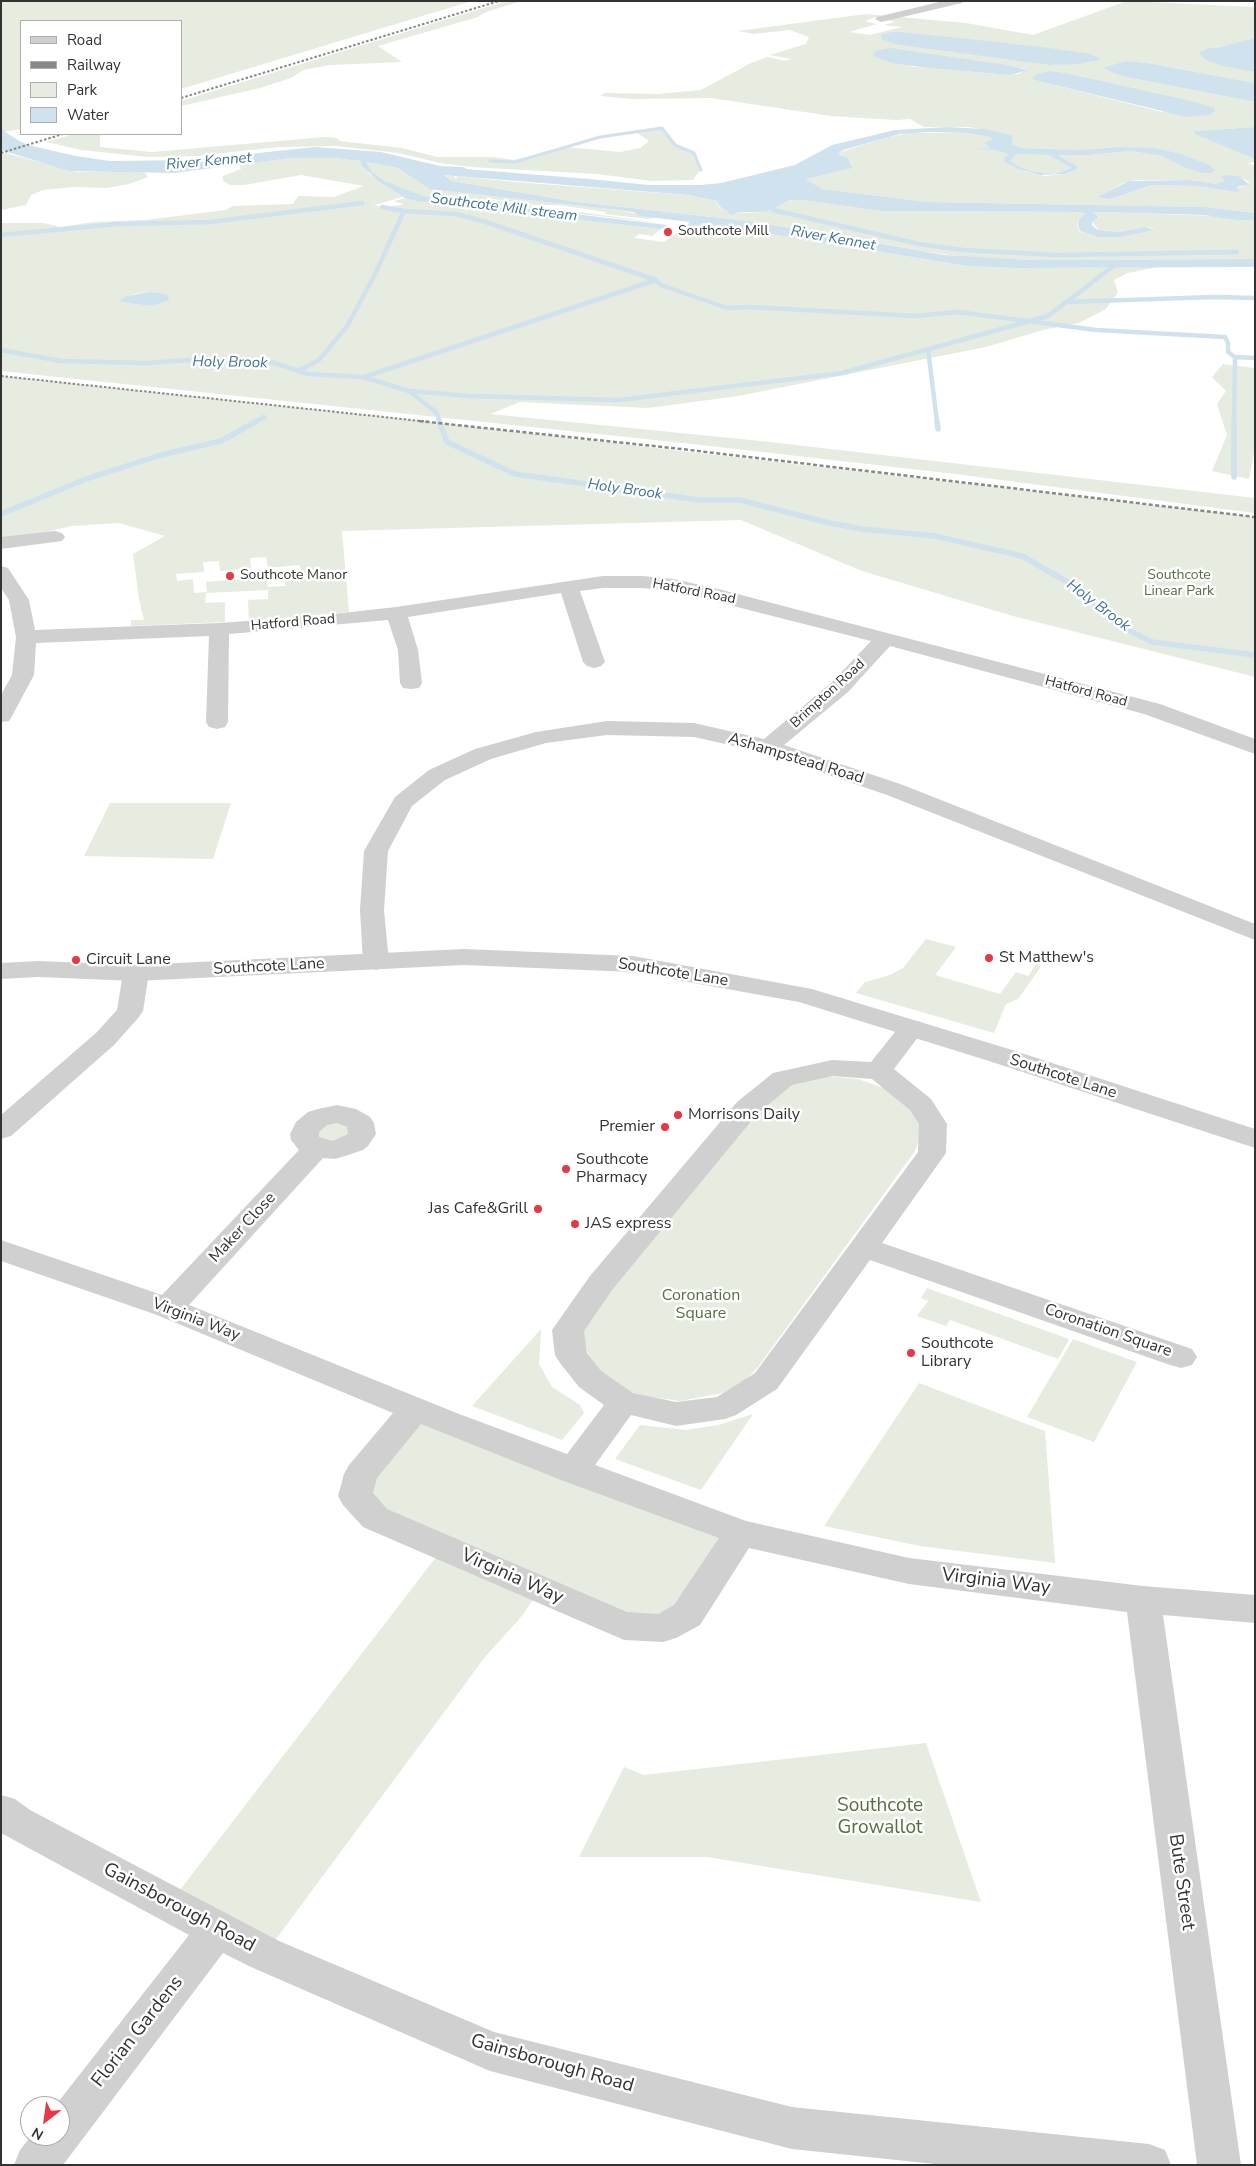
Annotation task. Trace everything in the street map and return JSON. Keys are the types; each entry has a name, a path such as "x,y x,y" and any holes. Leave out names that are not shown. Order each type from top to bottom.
{"street":[{"path":"881,19 958,1"},
{"path":"1,543 55,537"},
{"path":"1,572 10,601 26,637 23,676 1,716"},
{"name":"Hatford Road","path":"26,637 219,629 315,622 603,582 674,585 715,594 1152,709 1228,735 1255,747"},
{"path":"569,586 594,662"},
{"path":"396,612 408,650 411,683"},
{"path":"218,722 219,629"},
{"name":"Brimpton Road","path":"768,747 840,687 885,639"},
{"name":"Ashampstead Road","path":"376,962 372,910 376,851 403,802 437,775 483,754 544,737 607,728 694,730 768,747 895,790 1255,933"},
{"name":"Southcote Lane","path":"1,971 38,970 136,973 464,957 634,964 803,995 912,1028 1255,1139"},
{"name":"Southcote Lane","path":"1,964 38,970"},
{"path":"1,1130 105,1040 130,1011 136,973"},
{"path":"879,1071 888,1056 912,1028"},
{"path":"832,1068 879,1071 921,1104 933,1124 932,1153 766,1381 725,1407 676,1414 624,1402 590,1379 570,1355 568,1330 601,1283 739,1116 782,1079 832,1068"},
{"name":"Maker Close","path":"168,1308 317,1148"},
{"name":"Coronation Square","path":"864,1247 1181,1357"},
{"name":"Virginia Way","path":"1,1250 168,1308 415,1409 573,1471 741,1533 909,1572 1143,1600 1255,1610"},
{"path":"573,1471 624,1402"},
{"name":"Virginia Way","path":"415,1409 361,1474 355,1496 375,1518 624,1626 662,1628 687,1615 741,1533"},
{"name":"Bute Street","path":"1143,1600 1219,2165"},
{"name":"Gainsborough Road","path":"1,1811 16,1822 265,1954 490,2051 782,2126 1150,2165"},
{"name":"Florian Gardens","path":"70,2121 217,1930"},
{"name":"Florian Gardens","path":"36,2165 51,2146"}],"green space":[{"path":"1,1 472,1 182,89 182,20 20,20 20,129 5,132 1,124"},
{"path":"506,1 522,1 486,12 478,17 378,46 402,62 330,65 303,70 291,78 260,88 182,106 182,101"},
{"path":"1127,1 1255,7 1255,38 1229,46 1208,48 1255,72 1255,83 1148,63 1125,61 1104,68 1121,76 1255,102 1255,127 1194,131 1196,134 1255,159 1255,162 1248,163 1255,166 1255,213 1205,207 928,202 822,189 806,179 853,168 847,157 837,153 889,137 910,133 968,133 990,137 992,139 986,145 991,148 983,149 1008,154 1003,160 1005,162 1026,172 1045,176 1065,174 1078,169 1077,166 1058,155 1089,155 1130,151 1162,156 1184,167 1207,164 1182,154 1154,149 1117,147 1080,150 1022,148 1012,144 1013,135 969,127 924,127 910,119 896,120 831,116 711,98 632,99 600,96 605,93 658,94 701,90 751,63 767,57 786,61 791,59 770,55 806,44 809,37 790,30 754,34 738,31 866,14 966,23 1033,35","holes":["875,17 895,22 884,25 902,27 870,35 849,32 877,24 865,21","903,32 1072,52 1093,62 1049,65 933,49","972,60 1027,69 1019,74 1011,75 906,66","1051,71 1192,101 1162,112 1034,80","1240,177 1249,182 1248,185 1236,188 1235,192 1197,186 1151,185 1117,197 1108,199 1098,197 1123,183 1136,180 1191,180 1221,183 1225,179"]},
{"path":"661,128 674,145 693,153 700,170 693,180 652,181 597,174 471,167 440,163 398,153 336,146 279,147 196,156 148,157 81,150 47,142 71,135 102,135 100,136 100,147 152,152 325,137 337,138 340,141 402,148 437,157 492,157 514,160 566,147 620,152 640,148 649,141 636,132"},
{"path":"6,153 76,172 133,171 145,173 148,177 129,184 106,188 75,187 43,190 31,195 26,205 1,210 1,155"},
{"path":"1016,154 1049,155 1071,168 1054,174 1030,171 1011,161"},
{"path":"291,158 333,158 361,161 369,174 403,197 374,205 382,207 401,205 403,204 394,201 405,198 661,229 652,236 639,234 634,238 664,242 681,230 692,231 702,223 967,266 1014,268 1158,267 1128,273 1114,280 1118,292 1106,309 1079,323 1043,330 986,347 738,396 648,408 520,402 490,414 761,441 1255,498 1255,513 955,474 683,443 1,371 1,223 44,223 60,227 94,222 145,220 226,210 233,206 293,204 298,196 334,197 364,186 301,175 244,185 230,185 223,181 223,176 241,169 239,164","holes":["149,292 169,300 150,306 121,302 133,294"]},
{"path":"365,162 398,168 429,189 618,210 656,218 647,219 605,214 606,212 558,205 535,205 491,200 668,224 423,196 383,180 372,172"},
{"path":"445,175 455,176 456,179 457,176 687,195 717,201 719,207 729,212 727,214 733,215 735,213 766,212 792,200 881,211 1085,212 1077,225 1079,231 1097,237 1120,237 1155,229 1145,227 1118,232 1099,230 1092,222 1100,217 1094,213 1097,212 1217,216 1236,220 1255,220 1255,259 1030,260 965,257 758,222 579,202 452,181"},
{"path":"1223,364 1254,368 1255,371 1255,447 1249,479 1212,471 1227,435 1217,404 1226,391 1212,377"},
{"name":"Southcote Linear Park","path":"1,376 439,423 1255,517 1255,677 1013,616 862,571 741,520 342,531 349,612 249,621 248,600 268,599 268,590 206,593 205,603 225,602 225,622 131,626 131,620 144,620 133,554 165,536 119,523 72,526 1,542","holes":["266,557 268,568 299,565 302,572 284,572 285,586 268,587 266,577 206,582 207,592 194,593 193,579 177,581 176,574 204,572 203,562 219,561 220,571 251,568 250,558"]},
{"path":"110,803 231,803 213,859 84,856"},
{"path":"926,939 956,947 935,975 1000,994 1016,972 1028,976 1039,960 1040,968 1018,999 1006,1004 994,1033 856,993 865,982 890,975 903,968"},
{"name":"Coronation Square","path":"827,1076 858,1079 884,1088 905,1102 919,1123 920,1136 915,1151 758,1367 745,1380 723,1393 680,1401 631,1392 604,1377 588,1354 585,1342 583,1331 589,1317 758,1105 799,1080"},
{"path":"336,1122 348,1127 349,1134 339,1141 323,1141 317,1136 321,1126"},
{"path":"927,1288 1069,1340 1058,1359 950,1320 946,1326 917,1316 928,1301 921,1298"},
{"path":"541,1329 539,1364 552,1387 580,1405 584,1413 562,1440 472,1406"},
{"path":"1073,1339 1137,1362 1094,1442 1027,1417"},
{"path":"919,1383 1045,1431 1055,1563 920,1546 824,1526"},
{"path":"415,1409 741,1533 663,1628 540,1590 521,1617 485,1657 265,1954 170,1903 443,1548 355,1496"},
{"path":"753,1414 701,1490 615,1459 640,1425 686,1430 718,1425"},
{"name":"Southcote Growallot","path":"926,1743 981,1902 707,1857 579,1857 624,1767 644,1775"}],"water":[{"path":"892,32 1042,47 1091,54 1101,60 1078,64 1049,65 894,44 882,39 881,35"},
{"path":"1255,38 1255,72 1223,66 1206,60 1199,53 1208,48 1221,47"},
{"path":"890,48 1007,65 1028,70 1011,75 928,68 892,63 874,56 875,51"},
{"path":"1125,61 1148,63 1255,83 1255,102 1121,76 1103,68"},
{"path":"1051,71 1192,101 1214,108 1215,111 1209,115 1187,117 1034,80 1033,77 1036,74"},
{"path":"1,124 5,132 21,142 32,146 76,156 110,161 192,160 315,147 381,152 440,166 464,167 466,169 649,185 701,185 721,183 795,165 832,145 895,130 948,127 983,129 1013,135 1012,144 1022,148 1080,150 1117,147 1154,148 1182,154 1207,164 1215,170 1211,173 1203,173 1184,167 1162,156 1130,151 1089,155 1058,155 1077,166 1078,169 1065,174 1039,175 1018,169 1005,162 1003,160 1008,154 995,150 977,149 990,148 985,143 992,139 990,137 968,133 929,132 900,134 843,150 838,154 847,157 853,168 806,179 822,189 928,202 1205,207 1255,213 1255,220 1236,220 1204,215 1096,212 1094,213 1099,217 1092,222 1092,225 1098,230 1118,232 1145,227 1154,230 1120,237 1097,237 1080,231 1079,219 1085,213 1081,212 881,211 791,200 766,212 744,212 733,215 727,214 729,212 720,207 717,201 688,195 444,175 452,181 578,202 757,222 945,255 1030,260 1255,259 1255,267 1014,268 967,266 702,223 692,231 681,230 690,222 640,216 633,212 429,189 398,168 366,162 372,172 383,180 423,196 667,225 661,229 417,201 405,198 378,181 362,166 361,161 333,158 291,158 174,173 69,171 1,150","holes":["1016,154 1049,155 1071,168 1054,174 1030,171 1011,161"]},
{"path":"1255,127 1255,159 1195,134 1194,131"},
{"path":"1222,176 1240,177 1250,185 1240,186 1236,188 1240,191 1235,192 1197,186 1151,185 1108,199 1097,197 1129,181 1191,180 1216,184 1224,181"},
{"path":"149,292 165,294 169,300 150,306 121,302 120,300 127,296"}],"waterway":[{"path":"490,161 515,162 600,137 662,128 675,145 694,153 701,170"},
{"path":"1,235 118,224 210,222 362,203"},
{"path":"382,207 404,211"},
{"name":"River Kennet","path":"773,210 919,244 964,250 1057,255 1237,252"},
{"path":"300,370 319,360 348,325 376,272 404,211"},
{"name":"Southcote Mill stream","path":"404,211 456,214 486,222 656,280"},
{"path":"1068,301 1112,267"},
{"path":"364,377 656,280"},
{"path":"656,280 661,285 727,308 749,307 915,316 958,312 1029,321"},
{"path":"1029,321 1048,316 1066,302 1215,297 1255,298"},
{"path":"928,349 1029,321"},
{"path":"1029,321 1096,330 1225,337 1228,343 1228,352 1235,357"},
{"path":"409,391 469,396 619,400 842,373 928,349"},
{"path":"928,349 937,422"},
{"name":"Holy Brook","path":"1,350 61,361 147,363 190,360 271,362 308,374 363,377 409,391"},
{"path":"1234,422 1235,357"},
{"path":"1235,357 1255,358"},
{"name":"Holy Brook","path":"409,391 436,412 440,422"},
{"path":"255,422 264,417"},
{"path":"1,514 86,479 161,455 221,441 257,421"},
{"name":"Holy Brook","path":"439,421 447,442 515,474 699,500 740,500 829,523 862,529 935,536 1022,556 1076,587 1118,625 1152,642 1255,655"},
{"path":"937,421 938,429"},
{"path":"1234,422 1234,477"}],"railway":[{"path":"182,98 499,1"},
{"path":"1,153 60,135"},
{"path":"1,376 430,422"},
{"path":"419,421 681,449 1255,517"}],"place":[{"name":"Southcote Mill","path":"668,232"},
{"name":"Southcote Manor","path":"230,576"},
{"name":"St Matthew's","path":"989,958"},
{"name":"Circuit Lane","path":"76,960"},
{"name":"Morrisons Daily","path":"678,1115"},
{"name":"Premier","path":"665,1127"},
{"name":"Southcote Pharmacy","path":"566,1169"},
{"name":"Jas Cafe&Grill","path":"538,1209"},
{"name":"JAS express","path":"575,1224"},
{"name":"Southcote Library","path":"911,1353"}]}
